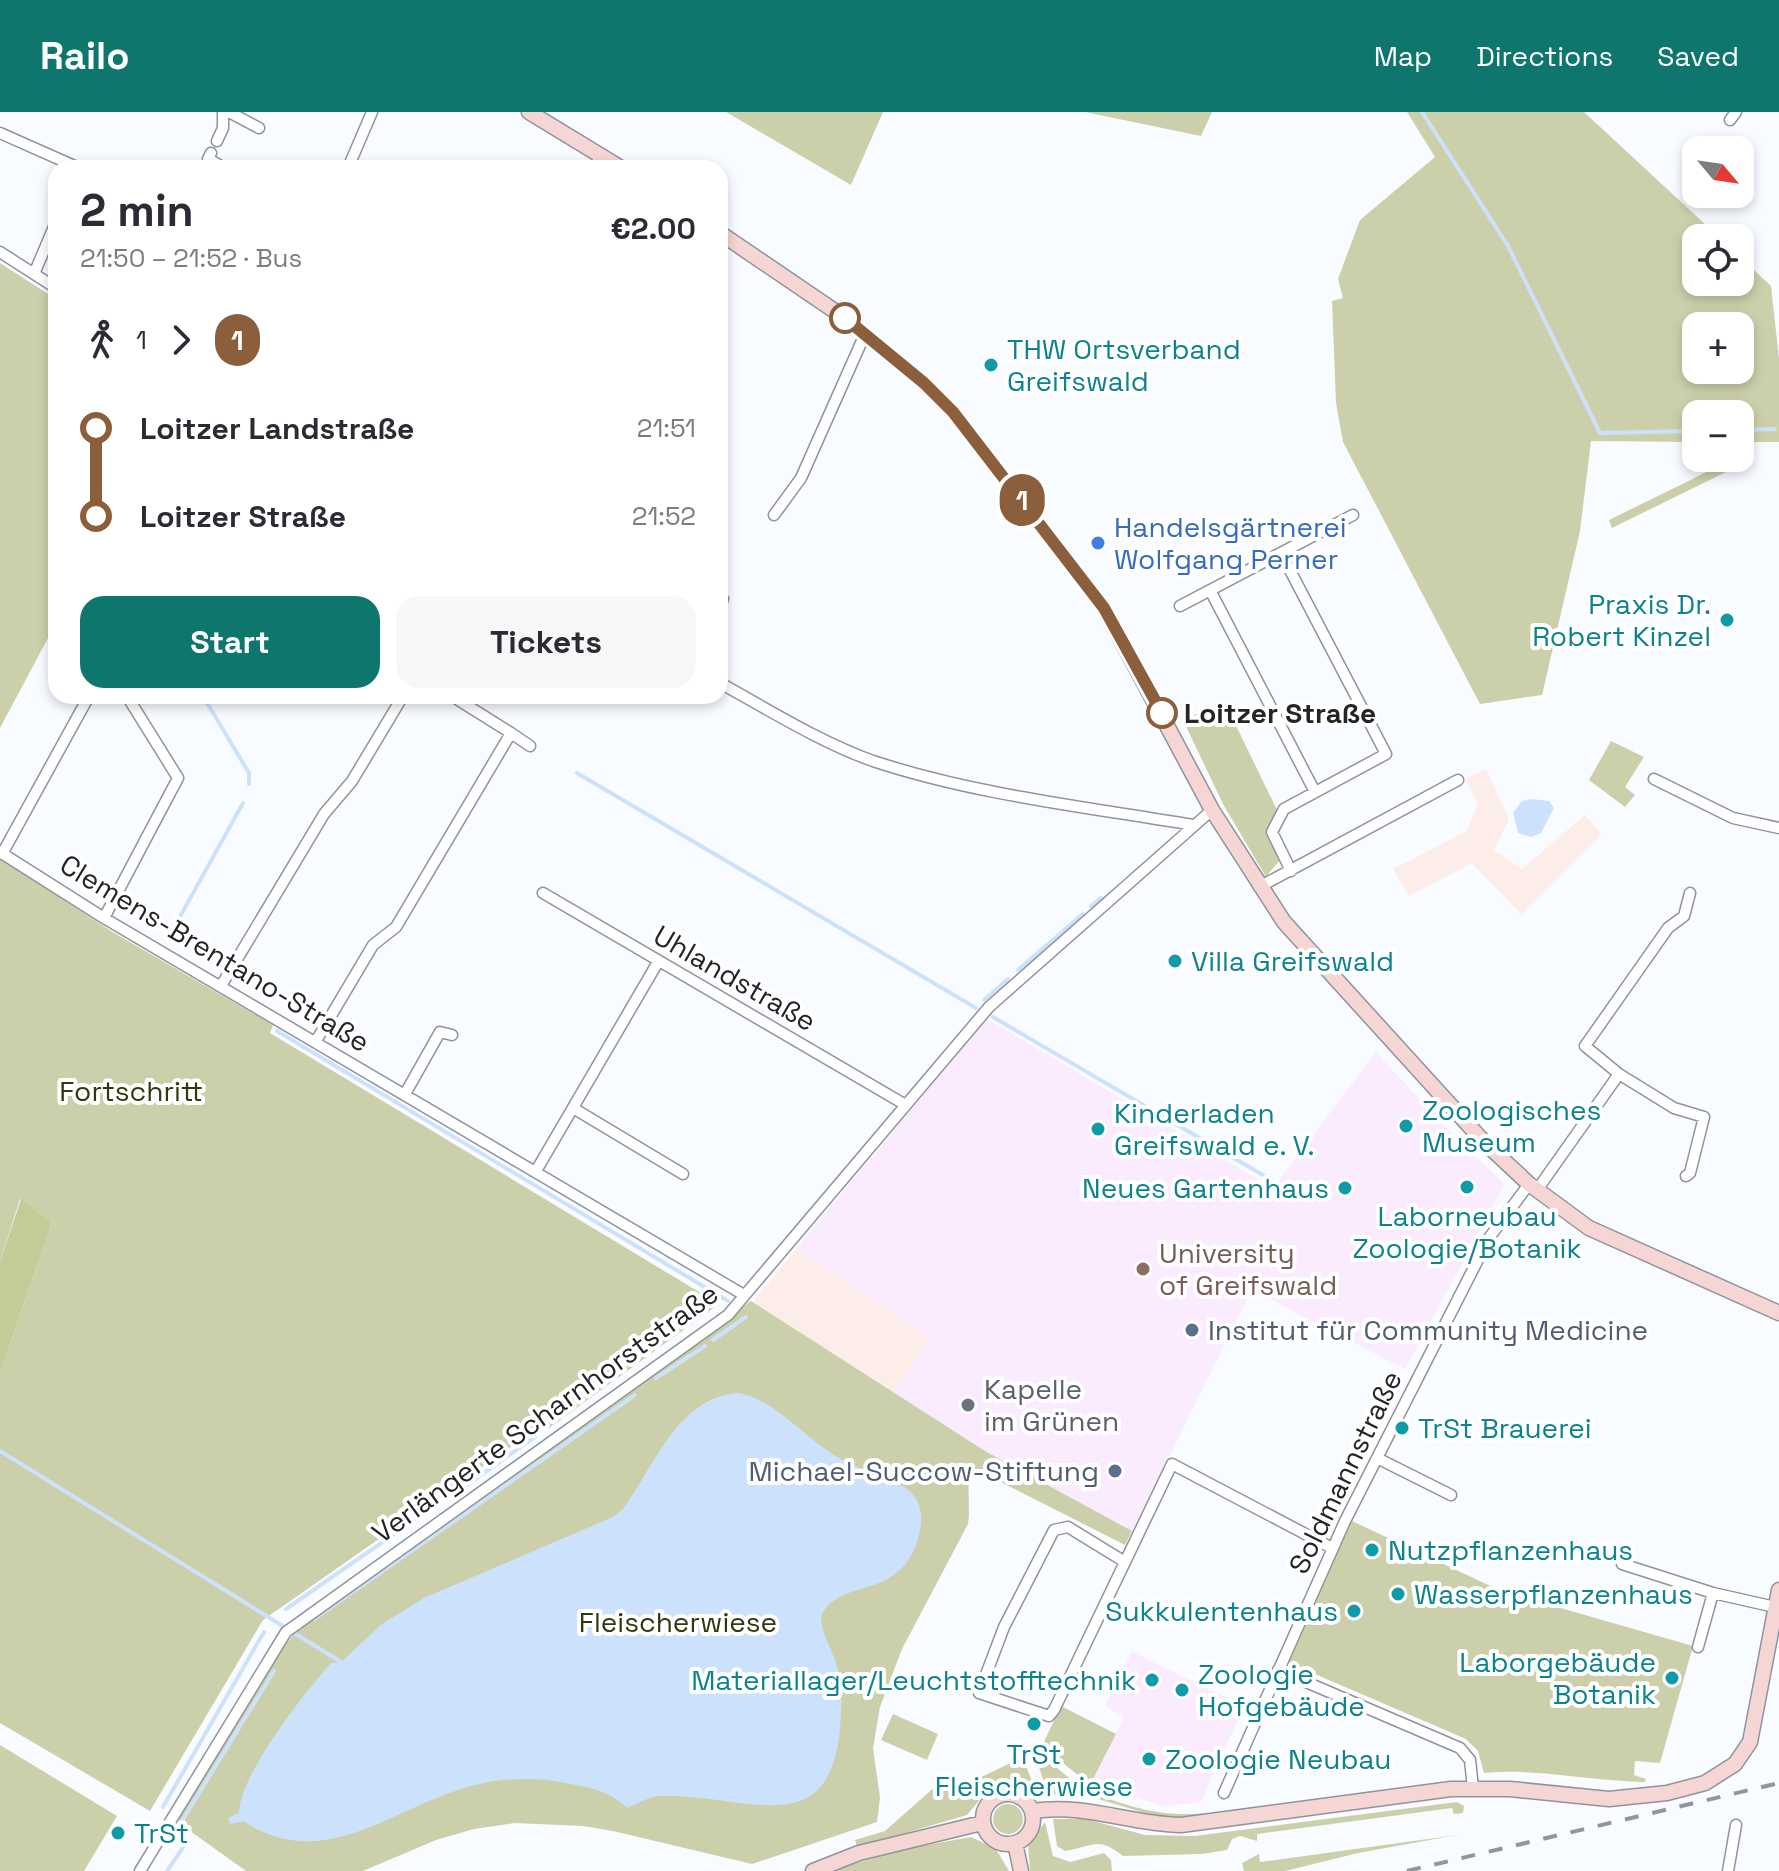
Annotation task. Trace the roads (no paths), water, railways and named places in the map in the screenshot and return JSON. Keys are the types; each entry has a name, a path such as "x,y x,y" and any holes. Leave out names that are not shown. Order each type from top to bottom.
{"main road":[{"path":"529,112 597,160"},
{"path":"728,239 865,334 953,412 1096,596 1212,810 1259,887 1331,978 1483,1141 1574,1219 1616,1243 1779,1313"},
{"path":"1032,1811 1092,1809 1136,1822 1181,1825 1473,1788 1609,1799 1667,1793 1716,1778 1735,1764 1750,1742 1779,1590"},
{"path":"1016,1794 1032,1811 1031,1828 1015,1843 998,1842 982,1823 985,1806 998,1795 1016,1794"},
{"path":"813,1871 859,1853 982,1823"},
{"path":"1015,1843 1021,1871"}],"street":[{"path":"217,141 226,112 259,128"},
{"path":"351,160 372,112"},
{"path":"0,133 62,160"},
{"path":"210,160 211,153"},
{"path":"34,274 48,241"},
{"path":"0,252 48,283"},
{"path":"774,515 801,478 865,334"},
{"path":"1180,606 1353,515"},
{"path":"1281,553 1386,754 1284,809 1272,832 1291,871"},
{"path":"1210,590 1315,792"},
{"path":"728,687 819,737 873,760 1019,795 1193,825"},
{"path":"1,853 85,704"},
{"path":"104,918 178,778 132,704"},
{"path":"221,986 324,814 352,781 398,704"},
{"path":"465,704 530,746"},
{"path":"316,1041 373,945 396,927 511,733"},
{"path":"1654,779 1733,818 1779,828"},
{"path":"1259,887 1458,780"},
{"name":"Verlängerte Scharnhorststraße","path":"140,1871 289,1629 728,1315 989,1007 1212,810"},
{"path":"1727,829 1733,818"},
{"name":"Clemens-Brentano-Straße","path":"1,853 104,918 744,1295"},
{"name":"Uhlandstraße","path":"543,893 904,1104"},
{"path":"1686,1176 1690,1173 1704,1117 1674,1108 1619,1074 1585,1046 1668,928 1684,916 1690,893"},
{"path":"536,1171 658,962"},
{"path":"405,1094 440,1032 452,1035"},
{"name":"Soldmannstraße","path":"1224,1793 1332,1548 1489,1238 1533,1187 1619,1074"},
{"path":"573,1108 683,1174"},
{"path":"1377,1458 1451,1495"},
{"path":"1125,1562 1068,1527 1054,1530 1004,1627 979,1693 1049,1716 1125,1562 1172,1464 1332,1548"},
{"path":"1622,1564 1713,1593 1775,1607"},
{"path":"1698,1647 1713,1593"},
{"path":"1278,1670 1460,1748 1470,1760 1473,1788"},
{"path":"1728,1871 1736,1825"}],"water":[{"path":"1522,801 1549,801 1554,808 1541,833 1531,837 1518,833 1513,813"},
{"path":"738,1393 752,1397 780,1413 835,1456 901,1485 918,1502 921,1514 920,1530 912,1554 901,1569 887,1579 843,1595 831,1603 821,1616 839,1675 841,1711 836,1754 824,1782 807,1798 784,1804 757,1805 661,1796 627,1808 606,1793 592,1788 553,1781 512,1779 458,1790 351,1834 325,1840 299,1841 271,1835 243,1821 231,1824 228,1818 239,1813 242,1797 261,1757 290,1713 331,1663 341,1662 382,1624 424,1598 613,1517 624,1508 658,1453 684,1420 717,1397"}],"waterway":[{"path":"1422,112 1508,246 1600,433 1682,431"},
{"path":"1754,430 1775,429"},
{"path":"208,704 249,773 249,784"},
{"path":"577,773 976,1008"},
{"path":"171,933 243,803"},
{"path":"1091,906 1101,898"},
{"path":"1018,970 1083,914"},
{"path":"984,1000 1008,979"},
{"path":"993,1017 1302,1198"},
{"path":"277,1031 728,1301"},
{"path":"713,1340 746,1317"},
{"path":"656,1378 705,1346"},
{"path":"314,1619 635,1395"},
{"path":"460,1490 536,1436"},
{"path":"0,1451 341,1662"},
{"path":"286,1609 436,1505"},
{"path":"163,1807 264,1632"},
{"path":"180,1824 274,1671"},
{"path":"167,1871 186,1843 174,1835"}],"railway":[{"path":"1407,1871 1779,1783"}],"place":[{"name":"THW Ortsverband Greifswald","path":"991,365"},
{"name":"Handelsgärtnerei Wolfgang Perner","path":"1098,543"},
{"name":"Praxis Dr. Robert Kinzel","path":"1727,620"},
{"name":"Loitzer Straße","path":"1162,713"},
{"name":"Villa Greifswald","path":"1175,961"},
{"name":"Zoologisches Museum","path":"1406,1126"},
{"name":"Kinderladen Greifswald e. V.","path":"1098,1129"},
{"name":"Laborneubau Zoologie/Botanik","path":"1467,1187"},
{"name":"Neues Gartenhaus","path":"1345,1188"},
{"name":"University of Greifswald","path":"1143,1269"},
{"name":"Institut für Community Medicine","path":"1192,1330"},
{"name":"Kapelle im Grünen","path":"968,1405"},
{"name":"TrSt Brauerei","path":"1402,1428"},
{"name":"Michael-Succow-Stiftung","path":"1115,1471"},
{"name":"Nutzpflanzenhaus","path":"1372,1550"},
{"name":"Wasserpflanzenhaus","path":"1398,1594"},
{"name":"Sukkulentenhaus","path":"1354,1611"},
{"name":"Laborgebäude Botanik","path":"1672,1678"},
{"name":"Materiallager/Leuchtstofftechnik","path":"1152,1680"},
{"name":"Zoologie Hofgebäude","path":"1182,1690"},
{"name":"TrSt Fleischerwiese","path":"1034,1724"},
{"name":"Zoologie Neubau","path":"1149,1759"},
{"name":"TrSt","path":"118,1833"}],"park label":[{"name":"Fortschritt","path":"131,1091"},
{"name":"Fleischerwiese","path":"678,1622"}]}
